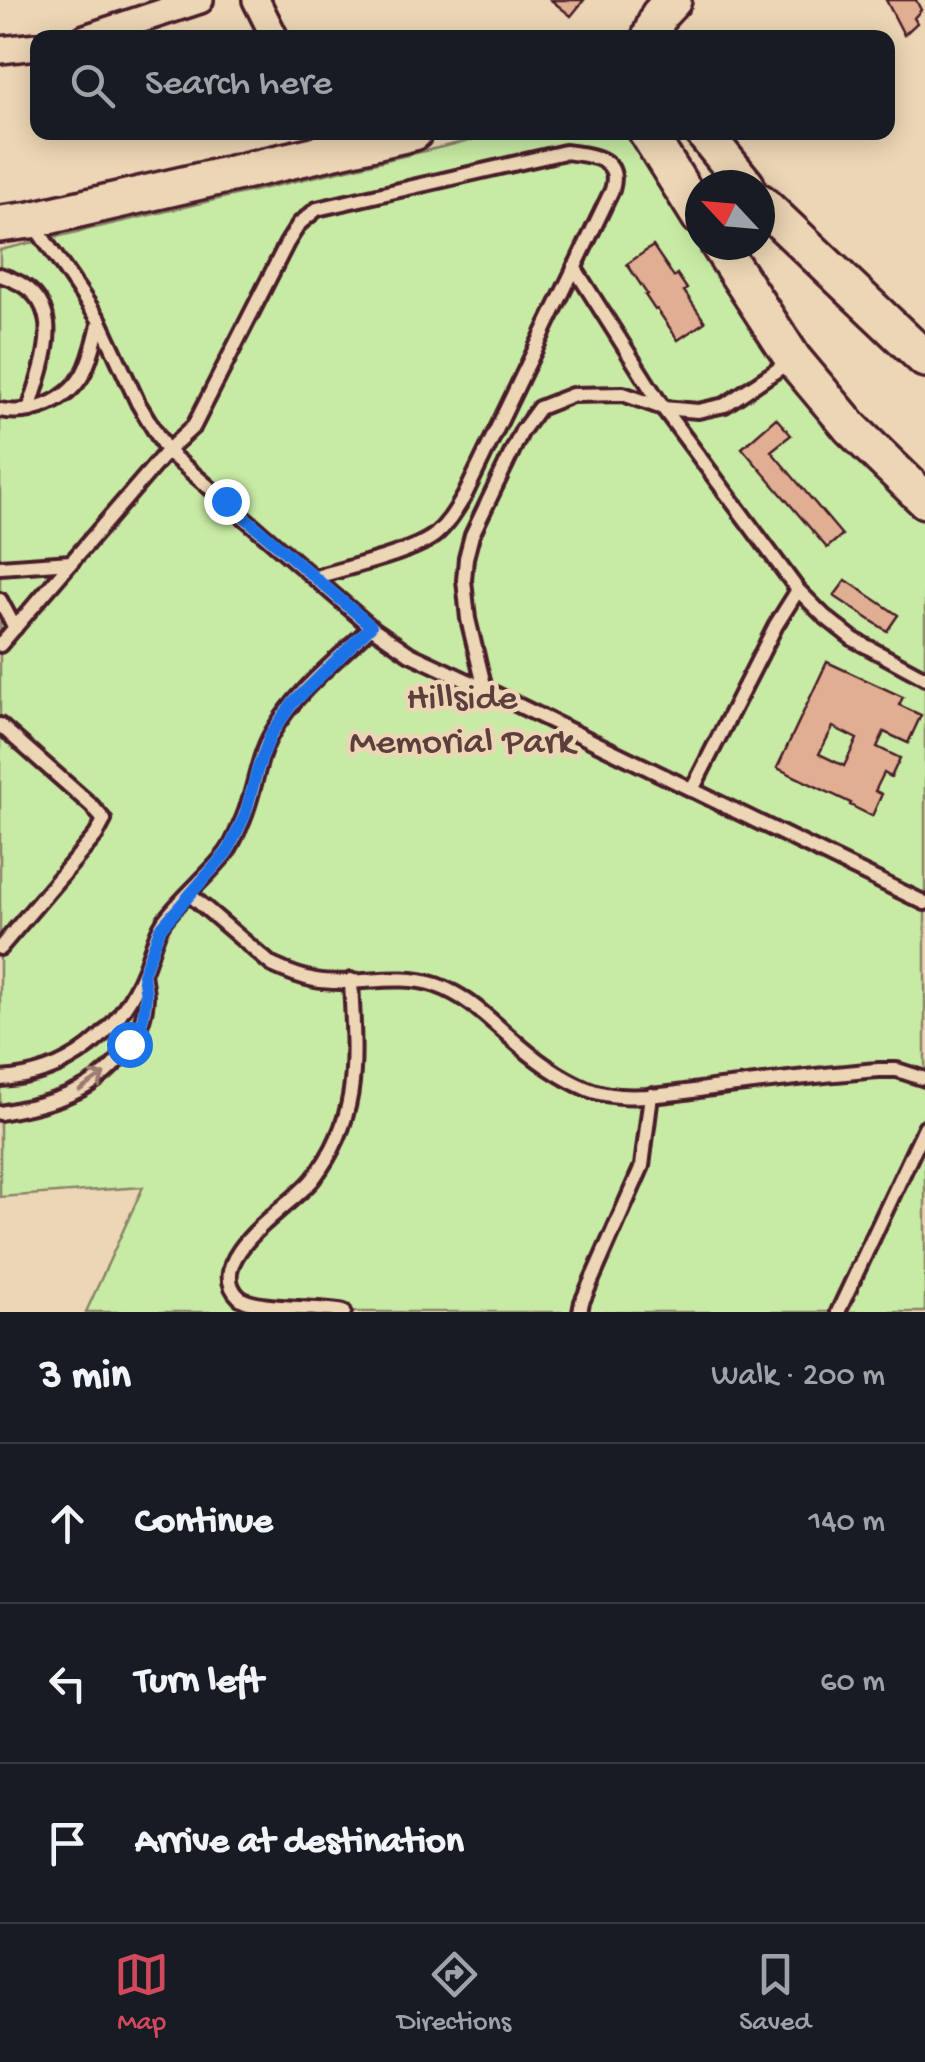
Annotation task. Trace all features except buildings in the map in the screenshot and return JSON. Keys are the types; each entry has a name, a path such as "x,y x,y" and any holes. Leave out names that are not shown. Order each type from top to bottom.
{"street":[{"path":"109,30 200,0"},
{"path":"256,0 271,30"},
{"path":"654,30 673,0"},
{"path":"0,50 30,47"},
{"path":"16,222 314,143 341,140"},
{"path":"652,140 685,192"},
{"path":"709,140 734,170"},
{"path":"775,216 925,359"},
{"path":"728,260 794,359 851,428 925,500"}],"lane":[{"path":"0,645 167,451 194,426 287,243 299,224 317,209 565,152 604,161 611,167 615,180 612,190 451,518 420,545 316,577"},
{"path":"16,222 84,294 167,451 371,626 410,654 925,903"},
{"path":"574,267 662,408 798,590 853,639 925,678"},
{"path":"0,274 14,279 36,296 47,313 44,354 29,410"},
{"path":"0,410 17,412 43,407 71,391 83,374 100,320"},
{"path":"485,688 468,619 466,558 472,535 522,431 539,408 572,396 623,394 662,408 698,412 725,405 794,359"},
{"path":"0,567 71,562"},
{"path":"692,790 776,625 798,590"},
{"path":"0,600 14,628"},
{"path":"0,1079 51,1070 77,1057 102,1034 143,974 160,929 228,851 245,815 271,734 292,704 371,626"},
{"path":"0,725 104,820 96,835 0,948"},
{"path":"189,894 272,964 288,972 317,981 415,980 435,985 480,1008 550,1070 609,1096 651,1095 880,1070 898,1070 925,1079"},
{"path":"0,1113 78,1092 110,1070 143,1018 143,974"},
{"path":"344,1312 255,1305 241,1300 230,1278 231,1264 239,1250 312,1180 344,1128 354,1069 350,980"},
{"path":"580,1312 642,1166 651,1095"},
{"path":"838,1312 925,1126"}],"green space":[{"name":"Hillside Memorial Park","path":"472,140 633,140 685,218 685,260 713,260 832,431 889,490 925,519 925,1312 86,1312 143,1187 0,1197 0,250"}],"route":[{"path":"129,1044 143,1018 143,974 160,929 228,851 245,815 271,734 292,704 371,626 226,501"}]}
